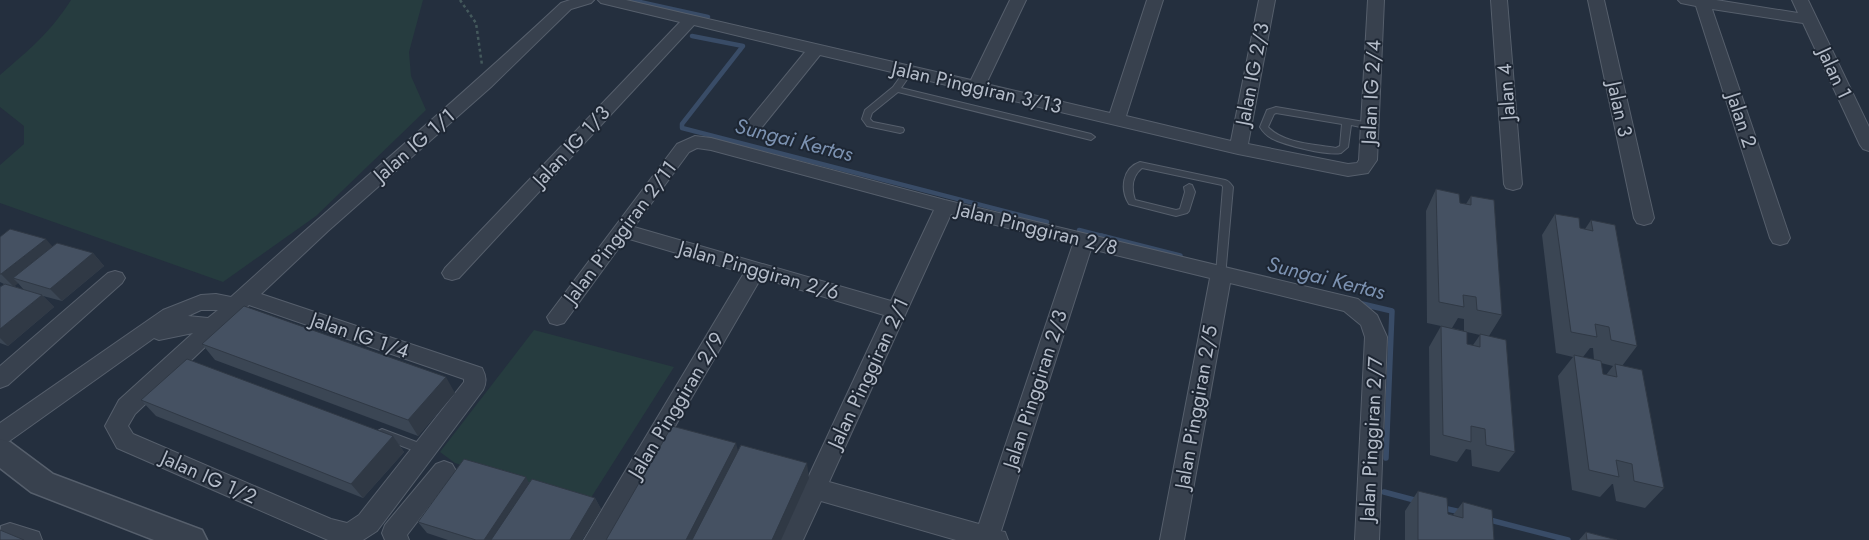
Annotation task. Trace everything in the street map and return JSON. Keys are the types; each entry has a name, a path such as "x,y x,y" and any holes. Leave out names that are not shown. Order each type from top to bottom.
{"street":[{"name":"Jalan IG 1/1","path":"127,407 185,359 213,327 240,301 321,226 485,82 566,6 586,0"},
{"name":"Jalan Pinggiran 3/13","path":"606,0 1238,148 1348,170"},
{"path":"976,87 1018,0"},
{"path":"1117,119 1155,0"},
{"name":"Jalan IG 2/3","path":"1238,148 1267,0"},
{"name":"Jalan IG 2/4","path":"1348,170 1362,168 1368,160 1376,0"},
{"name":"Jalan 4","path":"1499,0 1513,184"},
{"name":"Jalan 3","path":"1596,0 1644,218"},
{"path":"1686,0 1810,18"},
{"name":"Jalan 1","path":"1800,0 1869,146"},
{"name":"Jalan 2","path":"1703,3 1780,238"},
{"name":"Jalan IG 1/3","path":"452,273 691,20"},
{"path":"752,128 816,50"},
{"name":"Jalan Pinggiran 2/8","path":"683,148 695,142 711,144 945,206 1351,305 1370,320 1376,337"},
{"name":"Jalan Pinggiran 2/11","path":"557,317 683,148"},
{"name":"Jalan Pinggiran 2/1","path":"791,540 945,206"},
{"name":"Jalan Pinggiran 2/6","path":"621,230 897,311"},
{"name":"Jalan Pinggiran 2/3","path":"991,539 1084,240"},
{"name":"Jalan Pinggiran 2/9","path":"596,540 756,270"},
{"name":"Jalan Pinggiran 2/5","path":"1172,540 1221,274"},
{"path":"0,379 115,278"},
{"name":"Jalan IG 1/4","path":"136,341 170,316 192,305 214,300 240,301 474,374 475,384 423,449"},
{"path":"0,435 136,341 188,324 213,327"},
{"name":"Jalan Pinggiran 2/7","path":"1366,540 1376,337"},
{"name":"Jalan IG 1/2","path":"127,407 116,426 125,440 328,529 350,535 368,523 423,449"},
{"path":"0,451 42,483 191,540"},
{"path":"397,540 394,533 444,471"},
{"path":"815,489 991,539"}],"lane":[{"path":"900,130 870,124 866,119 868,112 896,89 909,71"},
{"path":"896,89 1091,137"},
{"path":"1347,122 1344,147 1338,151 1276,138 1267,132 1264,127 1270,112 1276,110 1347,122 1370,126"},
{"path":"1189,187 1187,202 1181,213 1132,202 1128,195 1128,183 1131,175 1140,165 1224,184 1228,187 1227,221 1221,274"},
{"path":"367,428 423,449"}],"path":[{"path":"460,0 476,23 485,82"}],"green space":[{"path":"71,0 423,0 409,52 411,76 426,110 316,216 223,282 0,203 0,165 24,144 24,126 0,107 0,75 47,32"},
{"path":"534,330 674,367 587,504 455,463 440,452"}],"building":[{"path":"1436,189 1459,194 1460,203 1471,205 1471,196 1494,200 1502,315 1477,310 1476,297 1463,295 1464,307 1439,302"},
{"path":"1555,214 1579,218 1580,228 1593,231 1591,220 1615,225 1637,346 1611,340 1609,327 1595,324 1597,337 1571,332"},
{"path":"10,229 46,239 0,274 0,237"},
{"path":"57,243 93,253 50,289 13,278"},
{"path":"5,284 42,295 0,329 0,287"},
{"path":"244,306 446,377 408,420 202,344"},
{"path":"1441,326 1467,332 1467,344 1480,347 1480,334 1506,340 1515,452 1486,445 1485,429 1471,426 1471,442 1443,435"},
{"path":"1574,355 1601,361 1603,374 1617,377 1615,364 1642,370 1664,488 1634,481 1632,464 1616,460 1619,477 1589,470"},
{"path":"187,359 393,436 351,484 141,400"},
{"path":"672,426 736,443 686,540 606,540"},
{"path":"741,445 807,463 772,540 692,540"},
{"path":"464,459 526,477 484,540 476,540 418,522"},
{"path":"532,479 595,498 570,540 491,540"},
{"path":"1418,491 1447,498 1448,514 1463,518 1463,502 1492,510 1494,540 1418,540"},
{"path":"0,530 24,540 0,540"},
{"path":"1586,532 1617,540 1587,540"}],"waterway":[{"name":"Sungai Kertas","path":"631,0 708,17"},
{"name":"Sungai Kertas","path":"692,36 743,46 682,124 682,128 1047,222"},
{"path":"1079,230 1106,237"},
{"path":"1101,236 1180,256"},
{"name":"Sungai Kertas","path":"1358,303 1392,311 1386,458"},
{"name":"Sungai Kertas","path":"1384,492 1418,501"},
{"name":"Sungai Kertas","path":"1443,508 1461,512"},
{"name":"Sungai Kertas","path":"1486,519 1568,540"}]}
